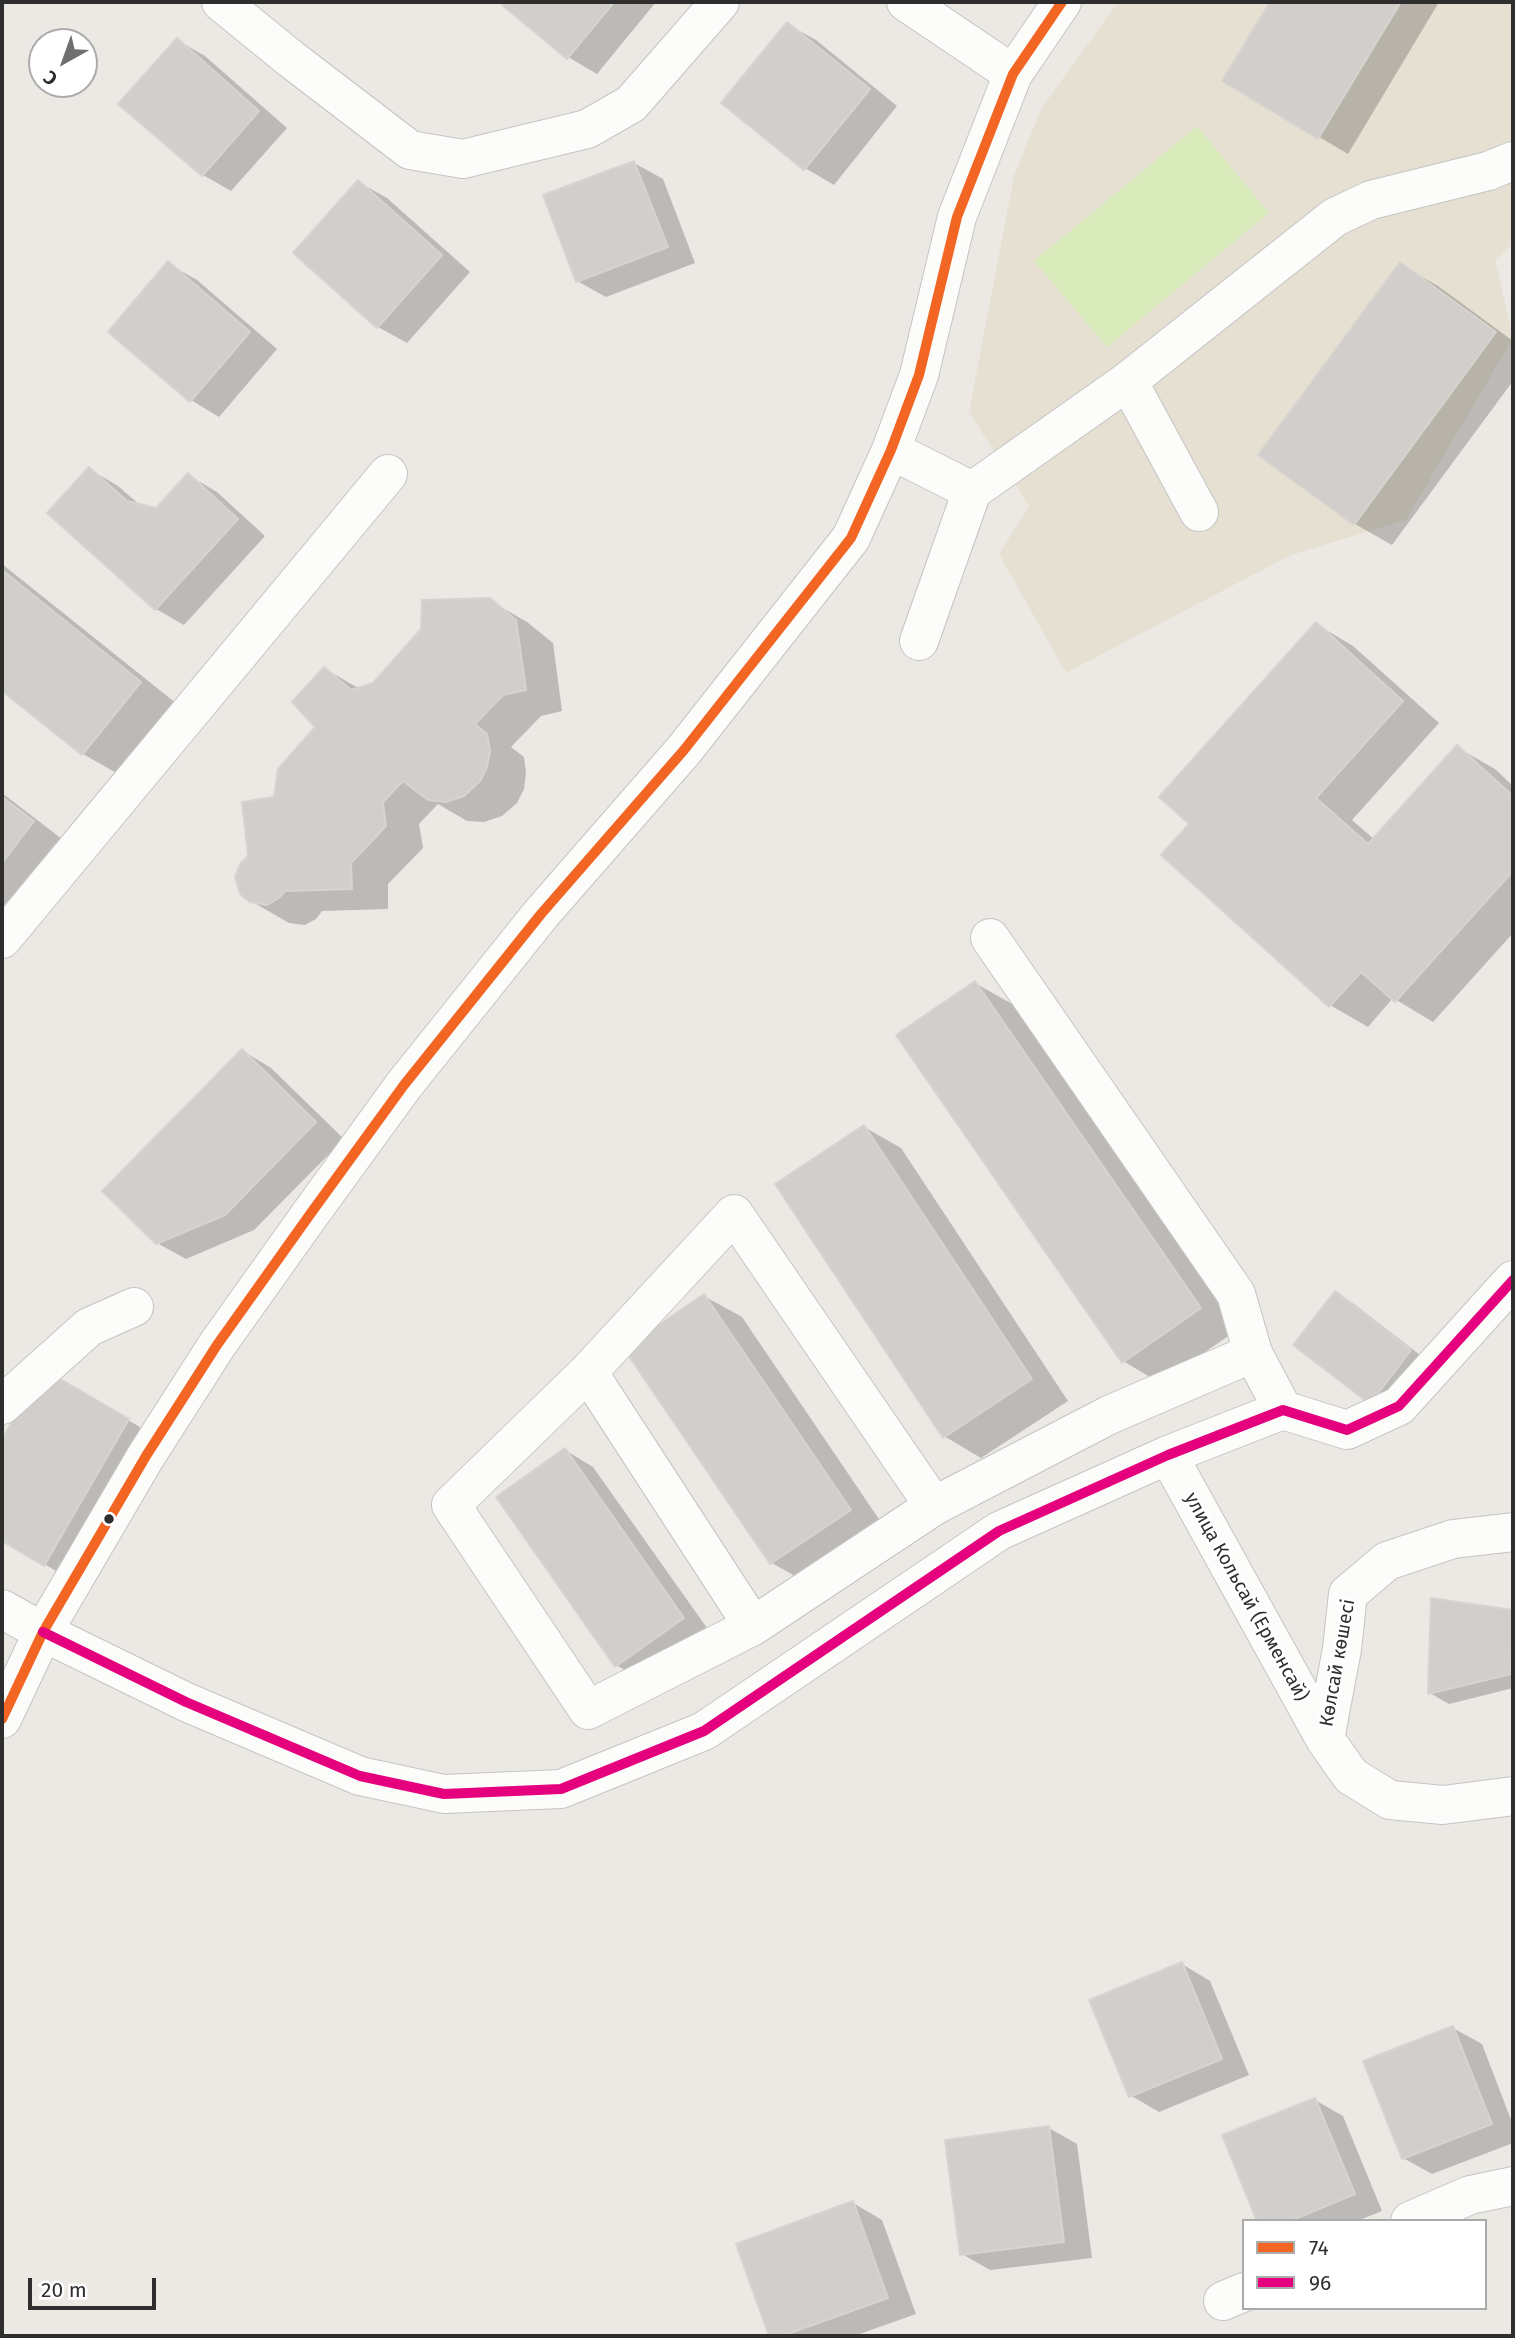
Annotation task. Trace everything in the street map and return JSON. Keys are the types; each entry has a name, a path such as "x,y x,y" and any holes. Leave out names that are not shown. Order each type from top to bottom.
{"street":[{"path":"221,2 290,59 410,150 463,159 587,130 631,104 720,2"},
{"path":"906,2 1013,74"},
{"path":"2,1719 43,1632 146,1455 217,1345 311,1213 404,1084 541,914 684,750 851,538 891,450 919,375 957,217 1013,74 1062,2"},
{"path":"919,641 972,491 1128,380 1335,217 1371,200 1488,171 1513,161"},
{"path":"1128,380 1199,512"},
{"path":"891,450 972,491"},
{"path":"2,939 388,474"},
{"path":"990,938 1236,1294 1253,1353 1283,1410"},
{"path":"934,1506 734,1214 588,1372 451,1505 589,1710 753,1626 934,1506 1109,1415 1253,1353"},
{"path":"2,1609 186,1702 360,1776 444,1794 561,1789 704,1731 999,1531 1168,1455 1283,1410 1347,1430 1399,1406 1513,1280"},
{"path":"2,1405 89,1327 134,1307"},
{"path":"588,1372 753,1626"},
{"name":"улица Кольсай (Ерменсай)","path":"1168,1455 1325,1738"},
{"name":"Көлсай көшесі","path":"1513,1532 1453,1539 1387,1561 1348,1594 1342,1649 1325,1738 1351,1776 1390,1800 1443,1805 1513,1796"},
{"path":"1415,2219 1469,2195 1513,2186"}],"shaded area":[{"path":"1118,2 1513,2 1513,244 1495,260 1513,338 1406,520 1291,555 1066,673 999,554 1029,506 969,412 1014,176 1041,109"}],"green space":[{"path":"1197,126 1269,213 1107,347 1034,261"}],"building":[{"path":"505,2 614,2 567,59 502,5"},
{"path":"1270,2 1401,2 1318,139 1222,81"},
{"path":"787,22 870,89 804,170 721,103"},
{"path":"177,38 259,111 202,176 118,104"},
{"path":"634,161 668,247 576,282 543,195"},
{"path":"358,180 442,255 377,328 293,253"},
{"path":"168,261 250,332 190,402 108,332"},
{"path":"1400,262 1496,332 1354,525 1258,455"},
{"path":"89,467 127,501 156,508 188,473 238,519 155,610 47,513"},
{"path":"2,570 141,682 82,755 2,691"},
{"path":"490,598 516,620 526,690 503,695 475,724 487,734 490,751 487,767 480,781 464,796 446,802 428,800 403,781 383,802 386,826 351,863 352,889 285,891 267,905 250,902 240,894 235,877 240,864 248,856 242,802 274,797 278,769 315,727 292,702 324,667 351,690 373,683 421,629 422,600"},
{"path":"1316,622 1403,701 1316,798 1368,844 1457,745 1513,796 1513,871 1395,1002 1361,972 1329,1007 1161,855 1189,824 1159,797"},
{"path":"2,797 34,821 2,863"},
{"path":"975,981 1201,1308 1122,1363 896,1035"},
{"path":"242,1049 316,1122 225,1215 156,1244 102,1191"},
{"path":"864,1125 1032,1379 943,1438 775,1184"},
{"path":"1335,1291 1411,1350 1370,1404 1293,1345"},
{"path":"704,1294 851,1510 770,1564 624,1349"},
{"path":"43,1369 129,1419 44,1566 2,1541 2,1439"},
{"path":"565,1448 684,1618 615,1667 496,1497"},
{"path":"1431,1598 1513,1610 1511,1674 1428,1694"},
{"path":"1182,1962 1222,2059 1129,2097 1089,2000"},
{"path":"1453,2026 1492,2124 1402,2159 1363,2061"},
{"path":"1315,2098 1355,2194 1295,2219 1256,2219 1222,2135"},
{"path":"1049,2126 1064,2242 960,2255 945,2140"},
{"path":"853,2201 888,2298 782,2336 769,2336 736,2244"}],"transit line":[{"name":"74","path":"2,1719 43,1632 146,1456 217,1345 311,1213 404,1085 541,914 684,750 851,538 891,450 919,375 957,217 1013,74 1062,2"},
{"name":"96","path":"43,1632 186,1702 360,1776 444,1794 561,1789 704,1731 999,1531 1168,1455 1283,1410 1347,1430 1399,1406 1513,1280"}]}
